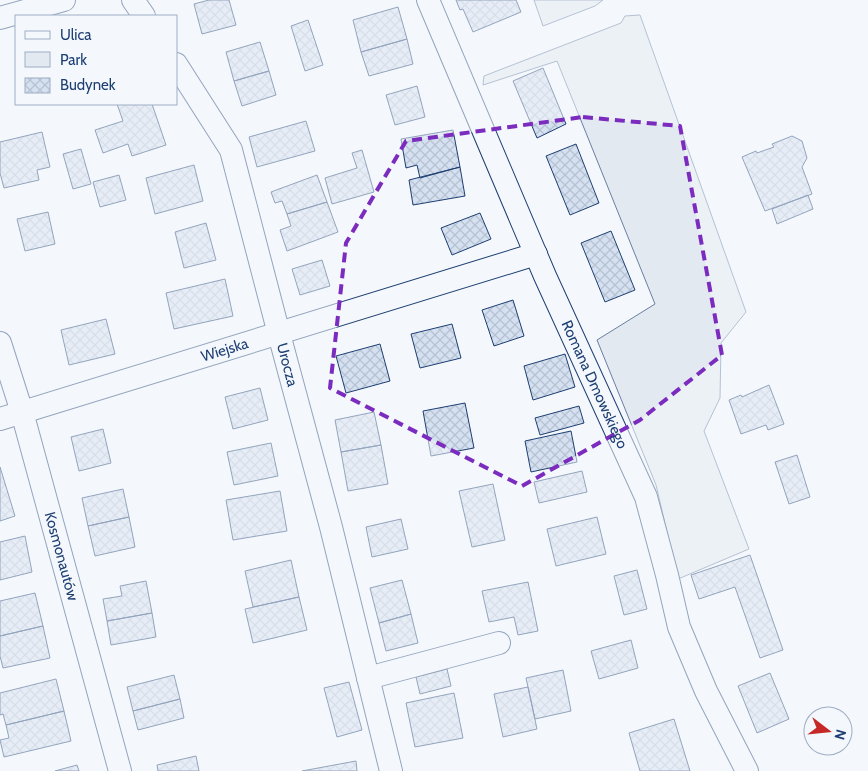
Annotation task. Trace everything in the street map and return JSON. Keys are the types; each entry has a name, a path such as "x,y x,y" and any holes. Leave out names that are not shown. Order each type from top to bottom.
{"street":[{"path":"0,18 64,0"},
{"path":"132,0 143,15"},
{"name":"Romana Dmowskiego","path":"428,0 536,254 646,497 679,627 706,691 747,771"},
{"name":"Urocza","path":"178,67 231,150 331,527 391,771"},
{"name":"Wiejska","path":"0,419 536,254"},
{"name":"Kosmonautów","path":"0,343 22,412 120,771"},
{"path":"368,678 499,643"}],"highlighted area":[{"path":"583,117 680,126 722,355 640,420 522,486 330,388 346,243 406,141"}],"green space":[{"path":"534,0 603,0 595,6 543,26"},
{"path":"640,15 746,312 721,343 720,398 704,431 749,549 678,579 656,485 597,340 655,304 557,61 483,85 484,76 621,23 625,16"}],"building":[{"path":"209,0 229,0 236,25 202,34 194,4"},
{"path":"456,0 516,0 521,12 473,32 463,9 460,10"},
{"path":"398,7 407,39 361,52 353,20"},
{"path":"308,20 323,65 305,71 291,26"},
{"path":"407,39 413,64 369,76 361,52"},
{"path":"260,42 269,71 234,81 226,52"},
{"path":"543,68 566,124 537,138 513,81"},
{"path":"269,71 276,95 242,106 234,81"},
{"path":"417,86 425,117 395,125 386,95"},
{"path":"117,105 152,105 166,145 132,156 128,144 103,153 95,130 123,121"},
{"path":"306,121 315,151 257,167 249,137"},
{"path":"453,130 460,167 420,178 417,165 406,168 401,139"},
{"path":"42,132 50,167 37,170 39,180 4,188 0,173 0,142"},
{"path":"792,136 802,141 807,158 802,167 812,194 765,211 742,157 756,151 757,153 774,147 772,144"},
{"path":"576,144 599,203 570,215 546,156"},
{"path":"81,149 91,184 73,189 63,154"},
{"path":"362,150 374,192 332,204 325,178 357,168 352,153"},
{"path":"194,165 203,201 155,214 146,178"},
{"path":"460,167 465,196 413,205 409,180"},
{"path":"119,175 126,200 100,207 93,182"},
{"path":"317,175 327,202 287,214 282,201 275,203 271,192"},
{"path":"808,195 813,209 777,224 772,209"},
{"path":"327,202 338,232 287,251 280,230 291,226 287,214"},
{"path":"48,212 55,244 25,251 17,219"},
{"path":"480,213 491,239 452,255 441,228"},
{"path":"206,223 216,260 184,268 175,232"},
{"path":"611,231 635,290 605,302 581,243"},
{"path":"322,260 330,286 300,295 292,269"},
{"path":"225,279 233,316 174,329 166,293"},
{"path":"513,300 524,336 494,346 482,310"},
{"path":"106,319 115,354 69,365 61,330"},
{"path":"452,324 461,358 420,368 411,334"},
{"path":"380,344 390,381 346,393 336,356"},
{"path":"565,354 575,387 533,400 524,366"},
{"path":"769,385 784,424 768,430 766,425 741,434 729,400 741,395 742,397"},
{"path":"260,388 268,420 233,429 225,397"},
{"path":"465,403 474,448 431,456 423,411"},
{"path":"579,406 584,423 540,435 535,418"},
{"path":"374,412 381,445 341,452 335,420"},
{"path":"103,429 111,463 79,471 71,437"},
{"path":"571,431 577,462 531,472 525,441"},
{"path":"271,443 278,476 234,485 227,452"},
{"path":"381,445 388,484 348,491 341,452"},
{"path":"797,455 810,497 789,504 775,462"},
{"path":"0,467 15,516 0,521"},
{"path":"582,471 587,492 539,503 534,482"},
{"path":"493,484 505,540 472,547 459,491"},
{"path":"123,489 129,517 88,526 82,498"},
{"path":"280,491 287,531 233,540 226,500"},
{"path":"129,517 135,547 95,556 88,526"},
{"path":"597,517 606,554 556,566 547,529"},
{"path":"401,519 408,549 372,557 366,527"},
{"path":"25,536 32,572 0,580 0,542"},
{"path":"750,555 783,650 760,658 735,587 699,599 691,575"},
{"path":"291,560 299,597 253,607 245,571"},
{"path":"637,570 647,609 624,615 614,576"},
{"path":"402,580 411,614 379,623 370,588"},
{"path":"146,581 152,613 107,621 103,599 122,596 120,586"},
{"path":"528,582 538,631 518,635 514,617 489,622 482,591"},
{"path":"35,593 43,626 0,636 0,601"},
{"path":"299,597 307,630 253,643 245,609"},
{"path":"152,613 156,637 111,645 107,621"},
{"path":"411,614 418,643 386,651 379,623"},
{"path":"43,626 50,658 3,668 0,656 0,636"},
{"path":"631,640 638,668 599,679 591,651"},
{"path":"447,669 451,686 420,694 416,677"},
{"path":"563,670 571,711 535,719 526,678"},
{"path":"770,673 789,719 757,733 738,686"},
{"path":"174,675 180,699 133,711 127,687"},
{"path":"56,679 64,711 6,725 3,714 0,715 0,693"},
{"path":"349,682 362,730 337,737 324,688"},
{"path":"528,687 537,729 503,737 494,694"},
{"path":"454,693 463,738 415,747 406,703"},
{"path":"180,699 184,718 138,730 133,711"},
{"path":"64,711 71,741 4,757 0,740 9,738 6,725"},
{"path":"674,719 690,771 640,771 629,733"},
{"path":"196,756 199,771 158,771 157,765"},
{"path":"356,761 357,771 302,771"},
{"path":"77,765 79,771 55,771"}]}
